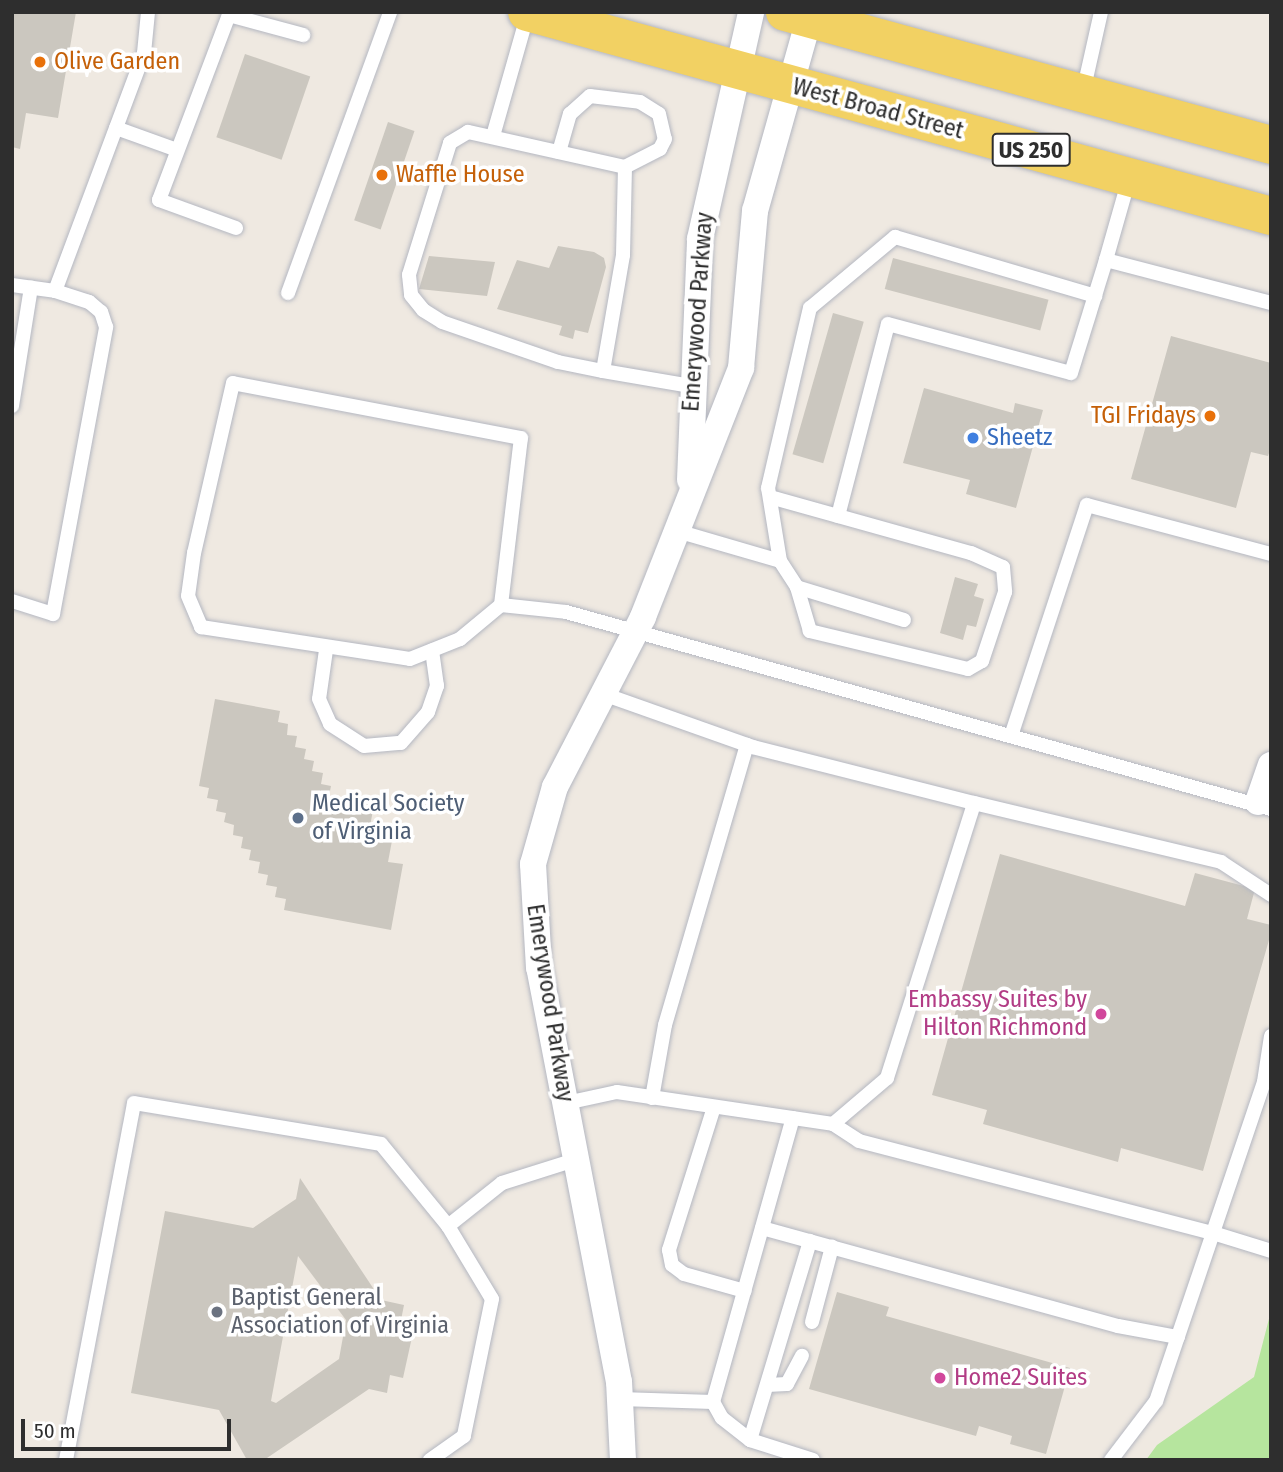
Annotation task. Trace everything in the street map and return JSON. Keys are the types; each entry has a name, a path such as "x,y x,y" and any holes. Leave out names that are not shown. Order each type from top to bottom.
{"main road":[{"name":"West Broad Street","path":"527,12 1271,216"},
{"path":"797,15 1271,145"}],"street":[{"name":"Emerywood Parkway","path":"691,491 691,386 703,214 751,12"},
{"name":"Emerywood Parkway","path":"623,1460 620,1399 578,1159 533,927 533,864 555,787 633,635 741,368 755,211 790,85 797,15"},
{"path":"1264,805 1271,765"}],"lane":[{"path":"55,291 144,53 148,12"},
{"path":"288,293 390,12"},
{"path":"493,136 527,12"},
{"path":"1083,93 1101,12"},
{"path":"236,228 159,200 229,15 303,35"},
{"path":"559,152 570,114 590,96 640,102 659,114 665,139 660,149 625,167 468,132 450,143 409,275 411,295 442,322 558,362 691,386"},
{"path":"116,128 177,150"},
{"path":"603,371 623,255 625,167"},
{"path":"838,516 888,324 1071,373 1096,296 1129,177"},
{"path":"770,497 1003,567 1004,592 982,661 968,669 810,631 797,587 780,561 770,497 810,308 895,237 1096,296"},
{"path":"1106,260 1271,303"},
{"path":"12,285 55,291 89,302 106,327 53,614 12,601"},
{"path":"12,406 31,288"},
{"path":"233,383 521,438 501,605 460,639 410,659 326,649 201,627 188,596 233,383"},
{"path":"1011,736 1087,505 1271,554"},
{"path":"677,531 780,561"},
{"path":"797,587 904,620"},
{"path":"501,605 566,612 633,635 1264,805"},
{"path":"326,649 319,699 330,724 365,746 401,743 428,712 438,685 432,650"},
{"path":"603,694 747,745 1221,862 1271,895"},
{"path":"652,1098 665,1025 747,745"},
{"path":"834,1124 887,1078 974,803"},
{"path":"1111,1460 1156,1401 1267,1083 1271,1036"},
{"path":"566,1103 617,1092 834,1124 859,1141 1213,1233 1271,1251"},
{"path":"66,1460 134,1103 381,1144 448,1226 492,1299 464,1436 430,1460"},
{"path":"714,1107 669,1250 672,1265 684,1274 745,1291"},
{"path":"793,1118 713,1402 722,1418 750,1440 813,1460"},
{"path":"448,1226 502,1183 578,1159"},
{"path":"762,1228 1118,1326 1178,1336"},
{"path":"750,1440 810,1241"},
{"path":"812,1321 832,1247"},
{"path":"767,1385 787,1384 802,1356"},
{"path":"620,1399 713,1402"}],"green space":[{"path":"1271,1311 1271,1460 1146,1460 1157,1445 1254,1377"}],"building":[{"name":"Olive Garden","path":"12,12 76,12 58,118 26,113 20,149 12,147"},
{"path":"245,54 310,76 282,160 216,137"},
{"name":"Waffle House","path":"388,122 414,131 381,229 354,220"},
{"path":"558,246 594,252 604,258 606,267 588,333 575,330 573,339 559,335 562,326 497,309 517,260 549,268"},
{"path":"429,256 495,262 487,296 419,289"},
{"path":"893,258 1049,300 1040,331 885,289"},
{"path":"833,313 864,322 823,463 792,454"},
{"name":"TGI Fridays","path":"1171,336 1271,363 1271,447 1268,456 1251,452 1236,508 1131,479"},
{"name":"Sheetz","path":"924,388 1013,413 1015,403 1043,410 1016,508 966,494 970,480 903,463"},
{"path":"955,577 978,584 974,596 984,599 976,627 967,625 963,640 940,633"},
{"name":"Medical Society of Virginia","path":"215,699 280,711 278,722 288,724 287,735 297,736 295,747 306,749 304,759 314,761 312,771 323,773 321,784 331,786 329,796 374,805 370,826 394,830 388,862 403,864 391,930 284,910 286,899 275,897 277,887 266,885 268,875 258,873 260,862 249,860 251,850 241,848 243,837 233,835 234,825 224,822 226,813 216,811 218,800 207,798 209,788 199,786"},
{"name":"Embassy Suites by Hilton Richmond","path":"1000,854 1185,906 1195,873 1255,889 1247,919 1271,925 1271,933 1203,1171 1121,1148 1118,1162 983,1124 987,1110 932,1095"},
{"name":"Baptist General Association of Virginia","path":"300,1178 381,1300 404,1305 400,1325 414,1328 403,1378 390,1375 387,1393 369,1389 264,1460 247,1460 219,1410 131,1393 165,1211 253,1228 296,1199","holes":["298,1256 346,1320 339,1359 276,1403 271,1401"]},
{"name":"Home2 Suites","path":"837,1292 889,1307 886,1316 1070,1368 1046,1454 1010,1444 1012,1436 979,1426 976,1436 809,1389"}],"place":[{"name":"Olive Garden","path":"40,62"},
{"name":"Waffle House","path":"382,175"},
{"name":"TGI Fridays","path":"1210,416"},
{"name":"Sheetz","path":"973,438"},
{"name":"Medical Society of Virginia","path":"298,818"},
{"name":"Embassy Suites by Hilton Richmond","path":"1101,1014"},
{"name":"Baptist General Association of Virginia","path":"217,1312"},
{"name":"Home2 Suites","path":"940,1378"}]}
